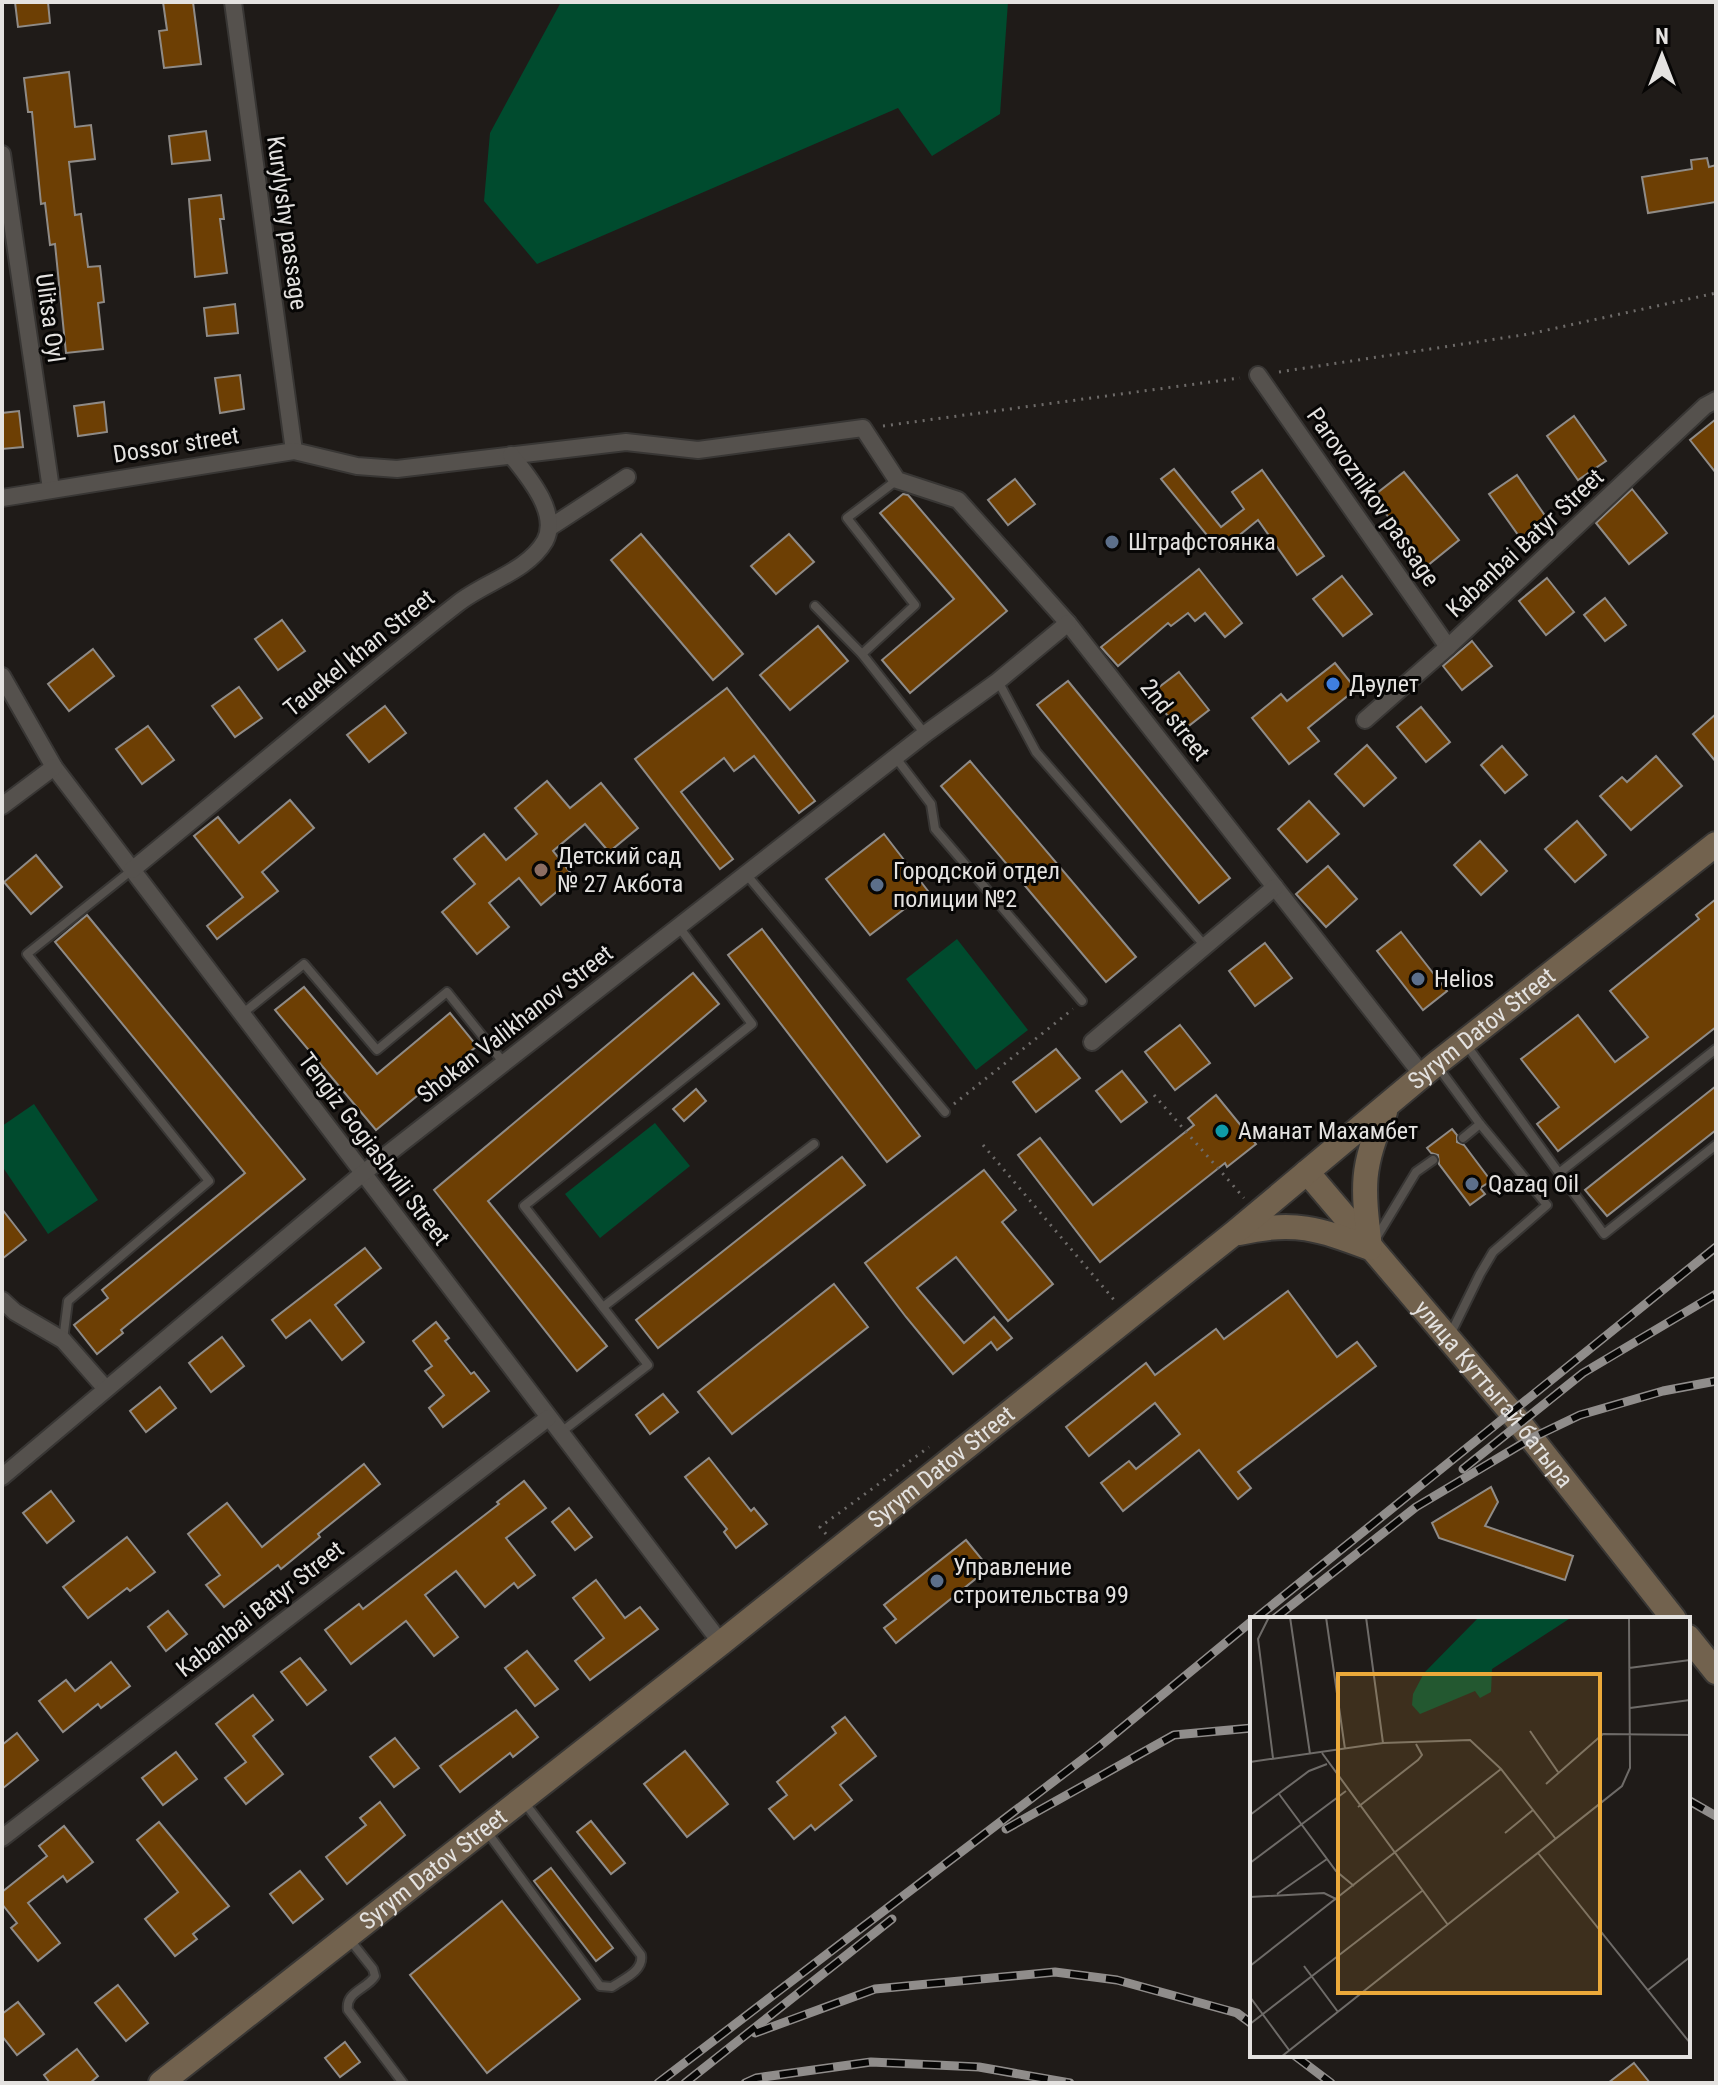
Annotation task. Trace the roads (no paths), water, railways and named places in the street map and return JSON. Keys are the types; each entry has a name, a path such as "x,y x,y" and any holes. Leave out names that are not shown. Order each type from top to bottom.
{"main road":[{"name":"Syrym Datov Street","path":"161,2083 721,1643 1233,1234 1430,1070 1716,844"},
{"path":"1233,1234 1268,1226 1295,1226 1324,1231 1370,1248 1364,1169 1371,1142 1388,1105"},
{"name":"улица Куттыгай батыра","path":"1307,1172 1510,1411 1672,1617"},
{"path":"1690,1640 1716,1672"}],"street":[{"name":"Kurylyshy passage","path":"233,2 294,451"},
{"name":"Ulitsa Oyl","path":"2,154 51,489"},
{"name":"Parovoznikov passage","path":"1258,375 1448,647"},
{"name":"Kabanbai Batyr Street","path":"1365,720 1448,647 1705,406 1716,400"},
{"name":"Dossor street","path":"2,498 294,451 357,466 397,469 626,442 698,450 863,428 897,480"},
{"path":"511,455 539,491 549,528 627,477"},
{"name":"2nd street","path":"897,480 958,500 1068,623 1275,887 1430,1070"},
{"name":"Tauekel khan Street","path":"132,870 460,601 523,564 544,541 549,528"},
{"name":"Shokan Valikhanov Street","path":"2,1477 362,1174 925,734 998,681 1068,623"},
{"name":"Tengiz Gogiashvili Street","path":"2,676 54,767 721,1643"},
{"path":"2,806 54,767"},
{"path":"1092,1042 1275,887"},
{"path":"2,1300 15,1312 63,1340 106,1389"},
{"name":"Kabanbai Batyr Street","path":"2,1838 548,1418"}],"lane":[{"path":"862,654 915,605 847,518 897,480"},
{"path":"815,606 862,654 925,734"},
{"path":"998,681 1036,752 1205,946"},
{"path":"896,758 931,804 935,829 1082,1001"},
{"path":"63,1340 68,1301 209,1181 27,954 132,870"},
{"path":"746,874 945,1112"},
{"path":"560,1433 648,1365 524,1206 752,1024 679,927"},
{"path":"242,1015 304,964 377,1050 447,992 504,1063"},
{"path":"1465,1042 1604,1234 1716,1145"},
{"path":"1559,1173 1716,1049"},
{"path":"1430,1070 1480,1124 1547,1205 1493,1252 1448,1340"},
{"path":"1463,1138 1480,1124"},
{"path":"603,1307 814,1144"},
{"path":"1370,1248 1416,1172 1433,1160"},
{"path":"485,1829 600,1986 612,1987 639,1968 643,1962 641,1955 522,1799"},
{"path":"347,1936 375,1976 350,1996 346,2002 348,2010 403,2083"}],"railway":[{"path":"1257,1617 1716,1247"},
{"path":"1463,1469 1583,1373 1716,1294"},
{"path":"1277,1617 1416,1507 1532,1438 1580,1415 1663,1391 1716,1381"},
{"path":"658,2083 1100,1746 1250,1623"},
{"path":"1006,1829 1174,1735 1250,1728"},
{"path":"1690,1801 1716,1816"},
{"path":"685,2083 892,1919"},
{"path":"755,2033 875,1989 1055,1972 1117,1980 1237,2013 1250,2023"},
{"path":"1297,2057 1331,2083"},
{"path":"745,2083 756,2078 871,2062 979,2067 1070,2083"}],"place":[{"name":"Штрафстоянка","path":"1112,542"},
{"name":"Дәулет","path":"1333,684"},
{"name":"Детский сад № 27 Акбота","path":"541,870"},
{"name":"Городской отдел полиции №2","path":"877,885"},
{"name":"Helios","path":"1418,979"},
{"name":"Аманат Махамбет","path":"1222,1131"},
{"name":"Qazaq Oil","path":"1472,1184"},
{"name":"Управление строительства 99","path":"937,1581"}]}
